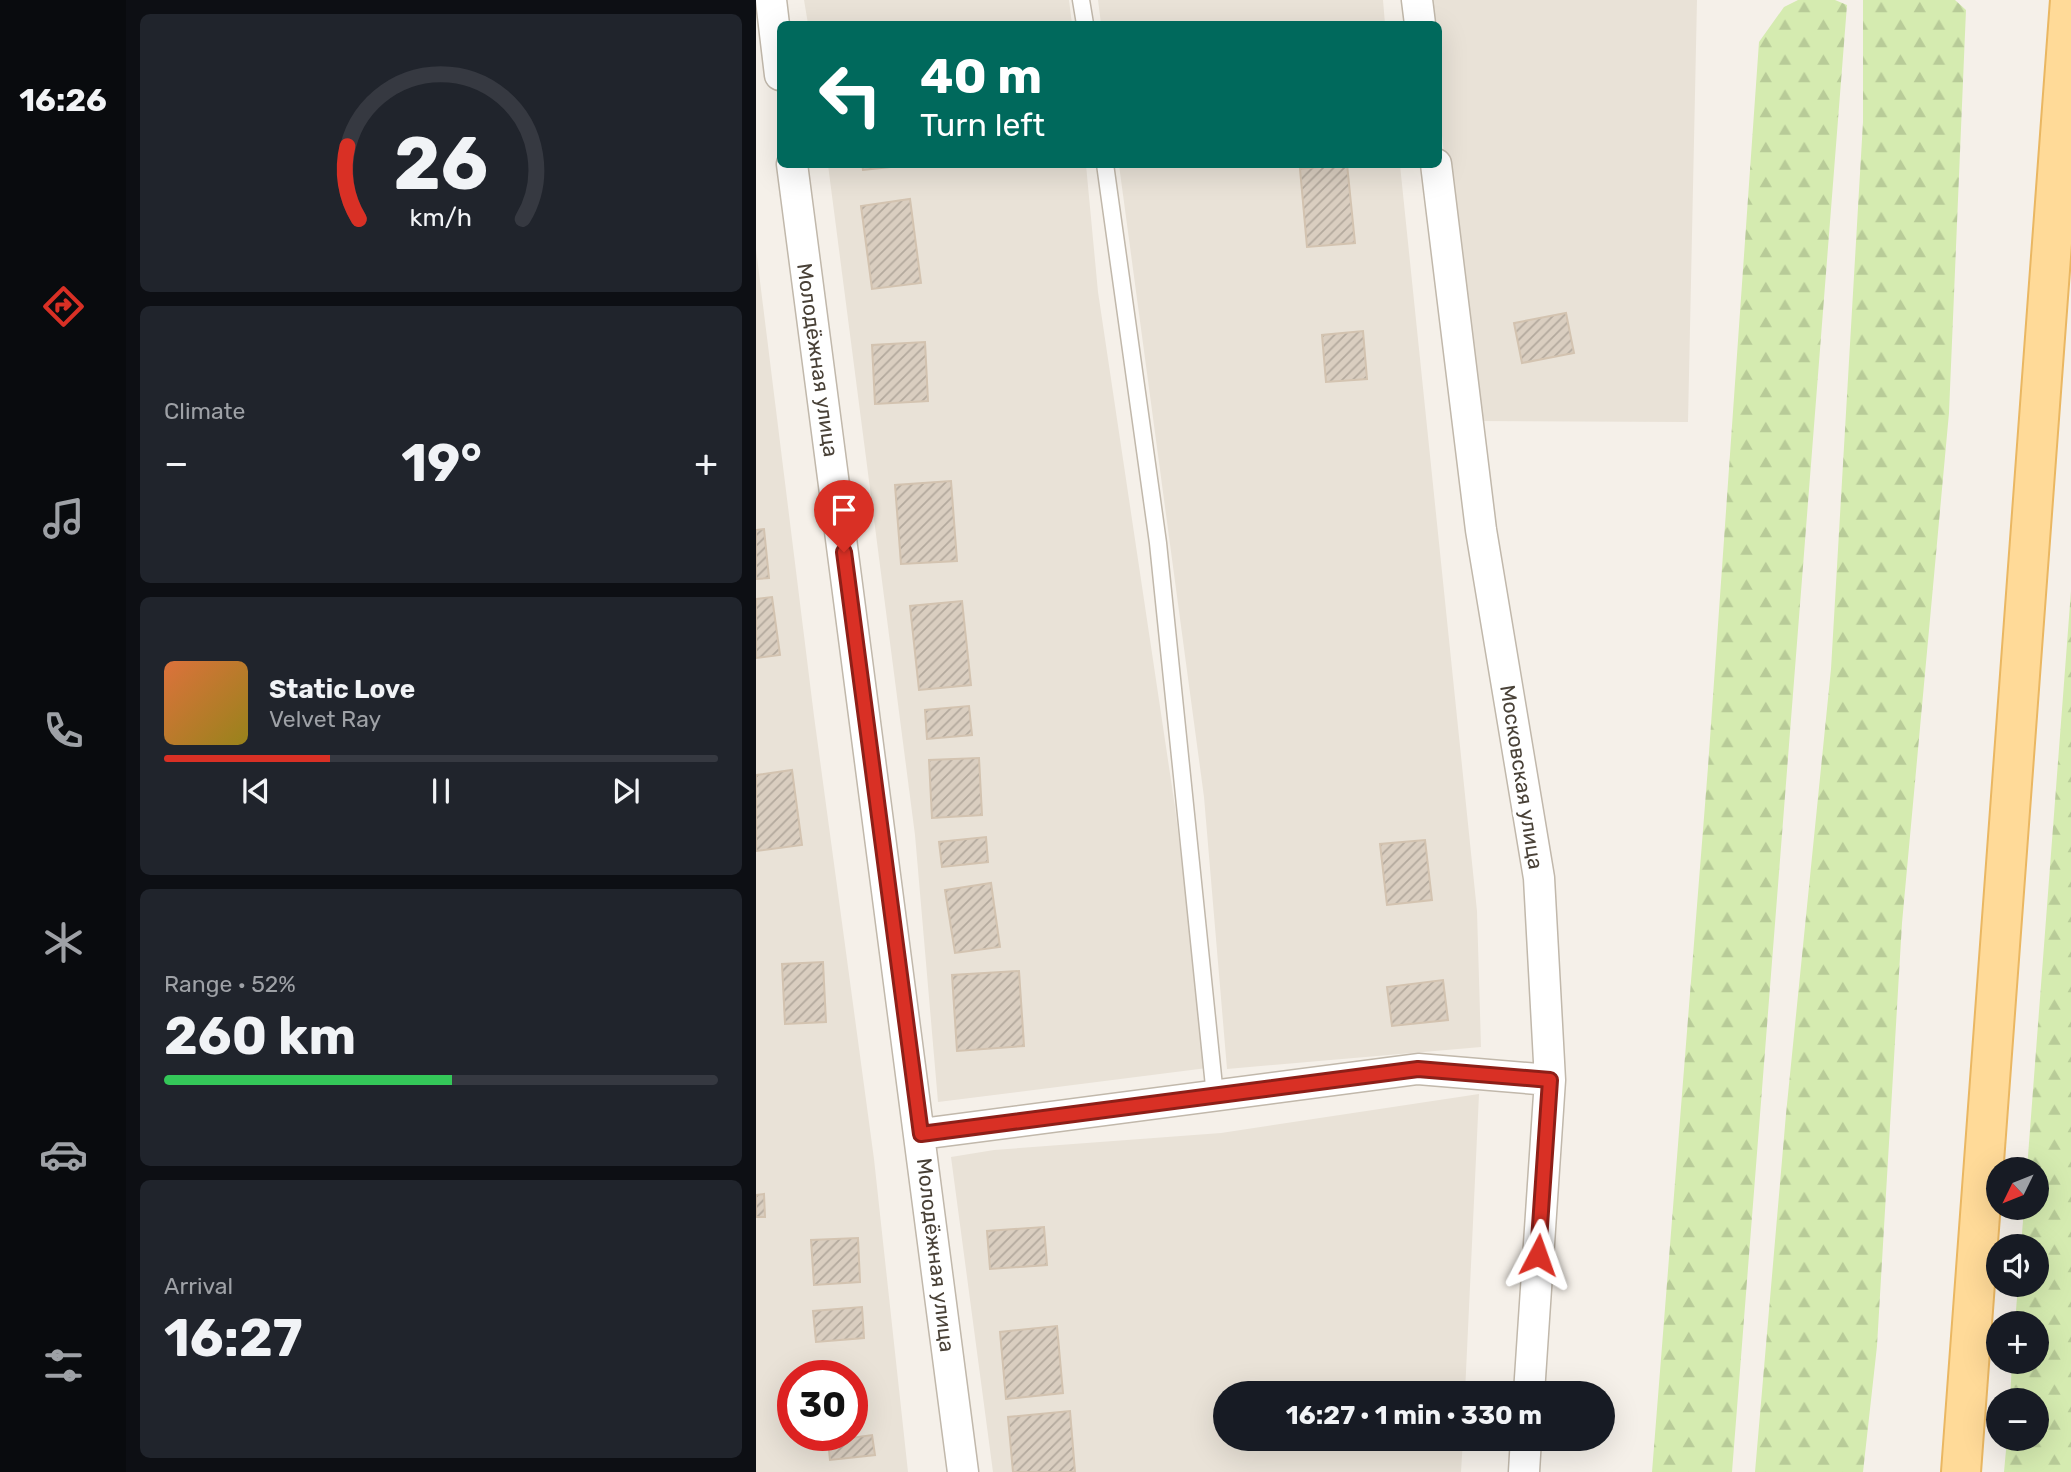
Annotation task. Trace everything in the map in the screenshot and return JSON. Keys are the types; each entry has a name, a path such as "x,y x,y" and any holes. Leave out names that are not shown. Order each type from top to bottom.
{"main road":[{"path":"1961,1472 2070,0"}],"street":[{"path":"771,0 777,50"},
{"path":"1417,0 1420,21"},
{"name":"Молодёжная улица","path":"793,168 921,1134 963,1472"},
{"name":"Московская улица","path":"1436,168 1481,530 1539,878 1550,1080 1530,1381"},
{"path":"921,1134 1418,1069 1550,1080"},
{"path":"1524,1472 1525,1451"}],"lane":[{"path":"1081,0 1084,21"},
{"path":"1106,168 1158,543 1215,1096"}],"shaded area":[{"path":"804,0 1069,0 1072,21 808,21"},
{"path":"1098,0 1383,0 1385,21 1101,21"},
{"path":"1427,0 1697,0 1688,422 1472,421 1442,136 1442,21 1430,21"},
{"path":"828,168 1086,168 1098,292 1175,807 1207,1068 938,1102 915,835"},
{"path":"1119,168 1400,168 1477,911 1481,1047 1227,1069 1204,797"},
{"path":"756,249 814,716 874,1159 908,1472 756,1472"},
{"path":"1479,1094 1466,1381 1213,1381 1213,1451 1462,1451 1461,1472 993,1472 951,1157 994,1150 1221,1133"}],"green space":[{"path":"1798,0 1835,0 1847,5 1732,1472 1652,1472 1708,767 1759,42 1784,7"},
{"path":"1863,0 1955,0 1966,10 1949,413 1902,923 1877,1346 1863,1472 1755,1472 1786,1114 1831,669 1863,122"},
{"path":"2071,591 2071,1472 2004,1472 2006,1451 2049,1451 2049,1388 2011,1388 2011,1374 2049,1374 2049,1311 2016,1311 2017,1297 2049,1297 2049,1234 2022,1234 2023,1220 2049,1220 2049,1157 2028,1157"}],"building":[{"path":"1347,168 1355,243 1307,247 1300,169"},
{"path":"910,199 921,283 872,289 861,206"},
{"path":"1566,313 1574,353 1522,363 1514,323"},
{"path":"1363,331 1367,379 1326,382 1322,335"},
{"path":"925,342 928,401 875,404 872,345"},
{"path":"951,481 957,561 901,564 895,485"},
{"path":"764,529 769,578 756,579 756,530"},
{"path":"772,597 780,655 756,658 756,599"},
{"path":"962,601 971,685 919,690 910,606"},
{"path":"969,706 972,735 927,739 925,710"},
{"path":"979,758 982,815 932,818 929,760"},
{"path":"792,770 802,845 756,851 756,775"},
{"path":"986,837 988,862 942,867 939,842"},
{"path":"1425,840 1432,900 1387,905 1380,844"},
{"path":"991,883 1000,947 955,953 945,890"},
{"path":"823,962 826,1022 785,1024 782,964"},
{"path":"1019,971 1024,1046 957,1051 952,975"},
{"path":"1443,980 1448,1020 1392,1026 1387,987"},
{"path":"764,1194 765,1217 756,1217 756,1195"},
{"path":"1044,1227 1047,1265 990,1269 987,1231"},
{"path":"858,1238 860,1282 814,1285 811,1240"},
{"path":"862,1307 864,1338 816,1342 813,1311"},
{"path":"1057,1326 1063,1393 1006,1399 1000,1332"},
{"path":"1070,1411 1075,1472 1013,1472 1008,1417"},
{"path":"872,1435 875,1455 830,1460 829,1451 868,1451 868,1436"}],"route":[{"path":"844,552 921,1134 1418,1069 1550,1080 1538,1255"}]}
